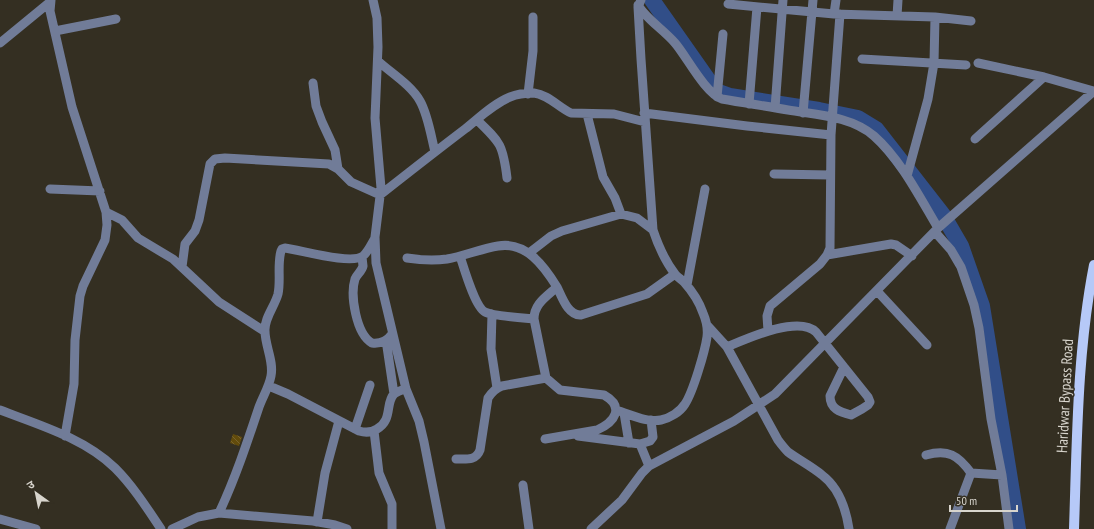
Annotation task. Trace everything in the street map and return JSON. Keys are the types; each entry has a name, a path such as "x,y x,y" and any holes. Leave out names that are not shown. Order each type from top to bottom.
{"main road":[{"name":"Haridwar Bypass Road","path":"1074,529 1079,388 1086,313 1094,265"}],"street":[{"path":"268,386 288,394 355,429 368,433 382,426 386,420 394,394 389,337 376,263 375,237 381,188 375,118 378,32 373,0"},
{"path":"803,113 813,0"},
{"path":"768,331 767,316 770,306 812,272 827,255 830,248 830,175 837,14 836,0"},
{"path":"897,16 898,0"},
{"path":"51,1 50,10 72,107 100,191 106,212 107,224 105,240 83,286 80,296 75,340 74,384 65,436"},
{"path":"0,43 51,1"},
{"path":"638,2 674,42 708,90 717,97 749,104 832,117 852,123 874,136 907,176 941,226 951,250 961,266 974,305 979,328 991,419 1002,475 1009,529"},
{"path":"620,411 651,420 669,418 676,413 685,404 690,395 707,336 704,313 697,299 687,285 675,274 662,251 653,230 638,2"},
{"path":"728,4 782,4 811,12 935,17 971,21"},
{"path":"775,108 782,4"},
{"path":"749,104 762,5"},
{"path":"528,94 533,51 532,17"},
{"path":"907,176 928,99 934,63 935,17"},
{"path":"55,31 116,19"},
{"path":"717,97 722,34"},
{"path":"862,59 966,66"},
{"path":"378,61 408,88 421,103 435,152"},
{"path":"978,62 1044,77 1094,91"},
{"path":"975,139 1044,77"},
{"path":"313,83 318,110 335,150 338,170"},
{"path":"592,529 622,500 649,466 734,421 759,406 775,394 941,226 1094,91"},
{"path":"380,195 500,102 510,97 528,94 542,95 571,113 614,114 779,128 831,135"},
{"path":"587,114 603,177 615,198 621,214"},
{"path":"477,120 498,142 502,149 505,158 507,178"},
{"path":"182,267 186,244 195,231 199,220 210,164 215,159 226,158 329,164 351,182 380,195"},
{"path":"774,174 830,175"},
{"path":"50,189 100,191"},
{"path":"687,285 705,189"},
{"path":"106,212 122,220 138,238 173,259 219,302 264,331"},
{"path":"529,253 551,236 562,231 621,214 636,218 653,230"},
{"path":"375,237 362,257 362,269 357,274 354,281 356,313 361,328 369,341 376,343 389,337"},
{"path":"827,255 891,244 901,248 912,256"},
{"path":"407,258 440,260 498,246 508,245 522,248 548,272 571,313 576,316 647,294 675,274"},
{"path":"219,513 231,489 261,400 268,386 272,370 264,331 266,322 278,294 280,255 282,249 289,248 349,260 362,257"},
{"path":"460,256 477,304 483,312 534,319"},
{"path":"557,287 536,306 534,312 534,319 546,378 560,390 604,395 610,398 620,411 628,443"},
{"path":"877,291 927,345"},
{"path":"492,314 491,349 497,388"},
{"path":"706,325 727,347 778,440 788,451 822,475 832,485 838,494 847,516 849,529"},
{"path":"727,347 768,331 805,326 812,328 825,343 868,397 870,402 868,405 851,415 835,409 830,402 830,396 844,367"},
{"path":"389,337 406,389 419,421 441,529"},
{"path":"456,459 475,458 478,455 488,398 497,388 546,378"},
{"path":"355,429 370,385"},
{"path":"394,394 406,389"},
{"path":"0,410 65,436 84,446 114,468 134,490 161,529"},
{"path":"593,435 611,422 620,411"},
{"path":"545,439 570,435 593,435 628,443 640,444 652,440 651,420"},
{"path":"317,522 324,473 339,421"},
{"path":"374,431 379,473 392,504 392,529"},
{"path":"640,444 649,466"},
{"path":"926,456 936,453 950,454 964,464 970,473"},
{"path":"970,473 1002,475"},
{"path":"950,529 970,473"},
{"path":"523,485 530,529"},
{"path":"172,529 198,518 219,513 301,525 317,522 347,529"},
{"path":"0,520 36,529"}],"building":[{"path":"233,434 242,437 239,446 230,443"}],"waterway":[{"path":"652,0 716,91 730,96 819,110 858,118 876,129 943,215 961,246 982,306 1018,529"}]}
